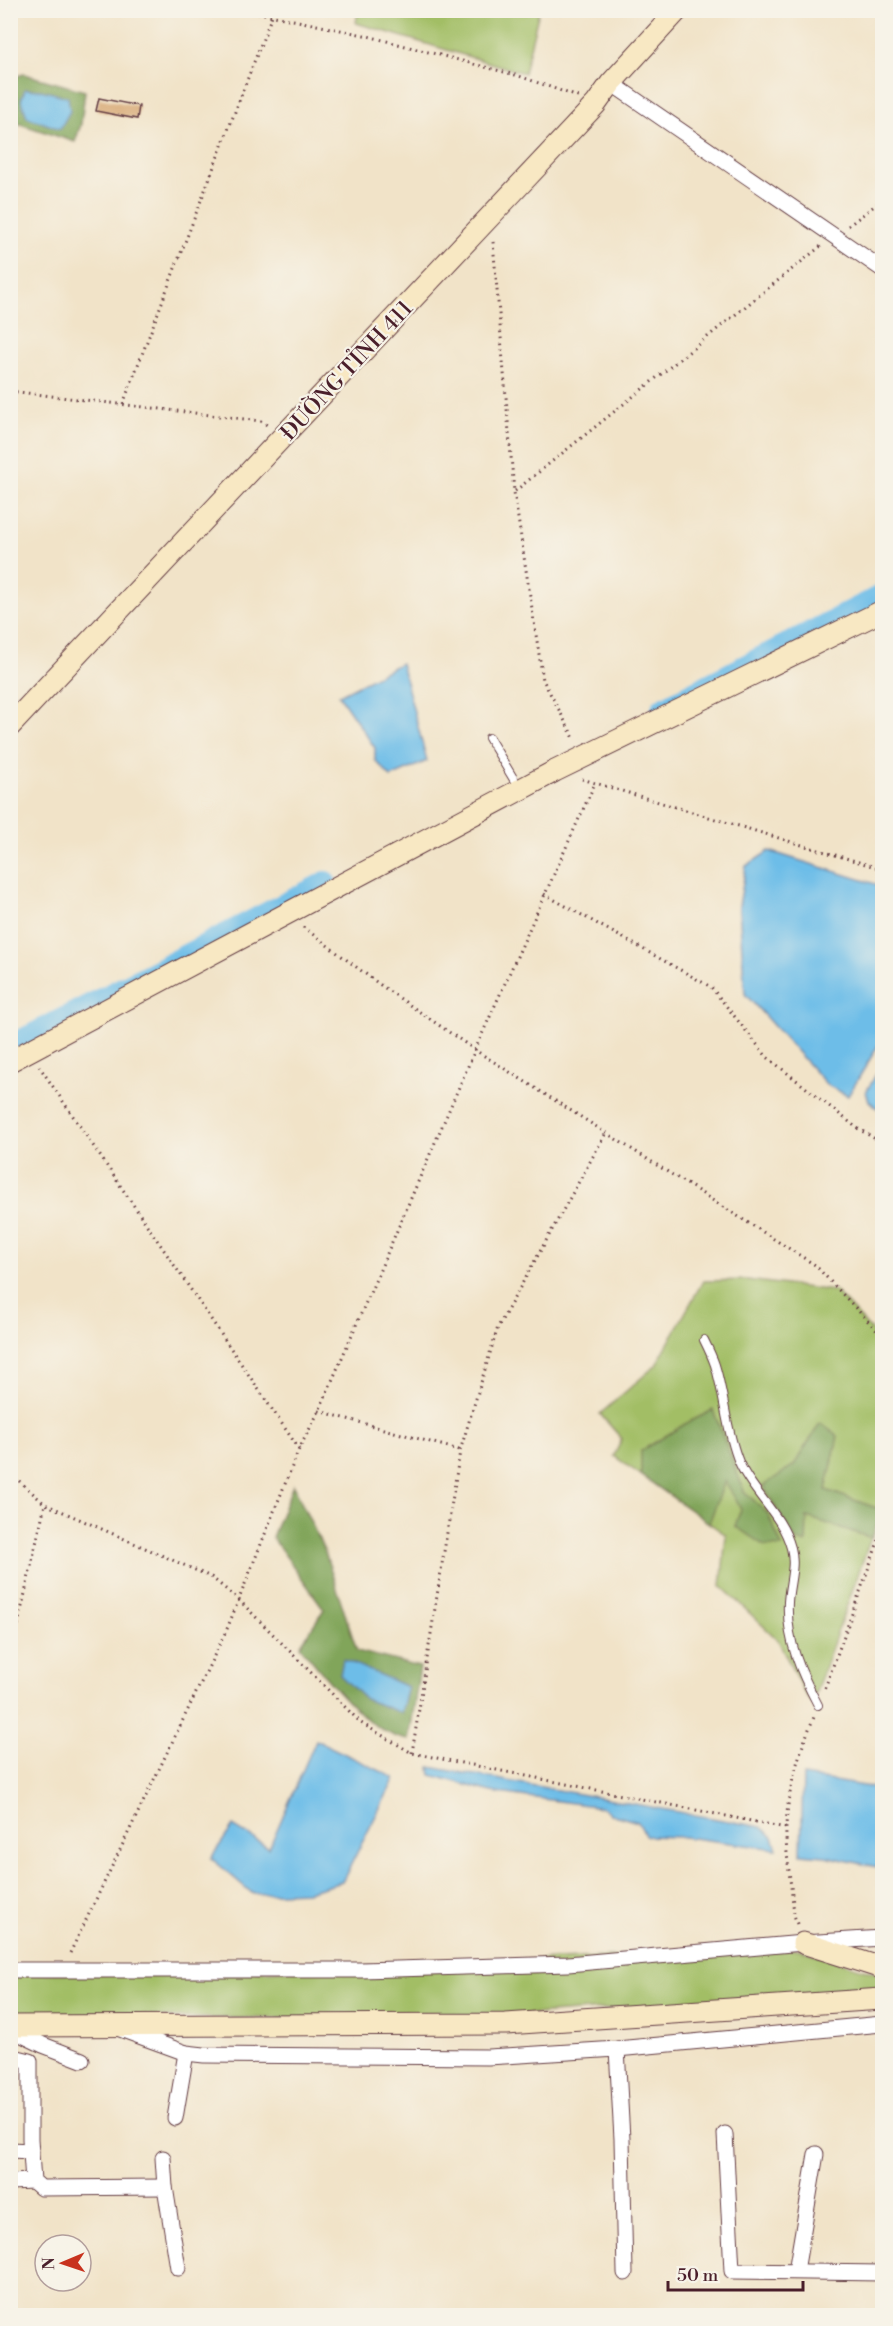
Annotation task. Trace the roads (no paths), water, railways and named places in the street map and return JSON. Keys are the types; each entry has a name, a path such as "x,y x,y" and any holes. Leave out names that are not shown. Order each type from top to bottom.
{"main road":[{"name":"ĐƯỜNG TỈNH 411","path":"10,726 596,104 611,83 678,10"},
{"path":"20,1057 555,771 882,611"},
{"path":"803,1943 882,1968"},
{"path":"10,2027 506,2024 882,1999"}],"street":[{"path":"611,83 882,268"},
{"path":"10,1970 361,1970 556,1964 882,1938"},
{"path":"112,2026 186,2053 204,2055 488,2057 617,2049 882,2024"},
{"path":"10,2027 43,2045 82,2060"},
{"path":"617,2049 625,2273"},
{"path":"175,2118 186,2053"},
{"path":"10,2056 30,2061 33,2181"},
{"path":"725,2134 732,2271 882,2273"},
{"path":"10,2150 31,2151"},
{"path":"796,2271 816,2154"},
{"path":"163,2158 165,2187 178,2268"},
{"path":"10,2182 33,2181 41,2188 165,2187"}],"lane":[{"path":"489,738 520,790"},
{"path":"704,1340 715,1363 731,1441 739,1463 746,1477 774,1512 790,1545 794,1562 788,1602 792,1641 800,1672 819,1706"}],"water":[{"path":"25,89 41,90 68,97 70,111 60,129 27,117 21,100"},
{"path":"401,663 427,761 391,777 375,760 375,748 339,695"},
{"path":"769,851 882,886 882,1039 848,1096 827,1085 745,994 739,906 746,866"},
{"path":"882,1064 882,1112 869,1101 866,1092"},
{"path":"343,1659 408,1687 401,1713 365,1699 340,1675"},
{"path":"316,1740 395,1778 342,1882 307,1892 253,1894 211,1858 233,1826 269,1848"},
{"path":"430,1767 761,1827 773,1837 777,1849 684,1837 646,1836 638,1822 610,1814 602,1807 491,1792 431,1775"},
{"path":"803,1776 882,1789 882,1868 825,1856 801,1854"}],"waterway":[{"path":"661,708 882,594"},
{"path":"10,1045 326,881"}]}
